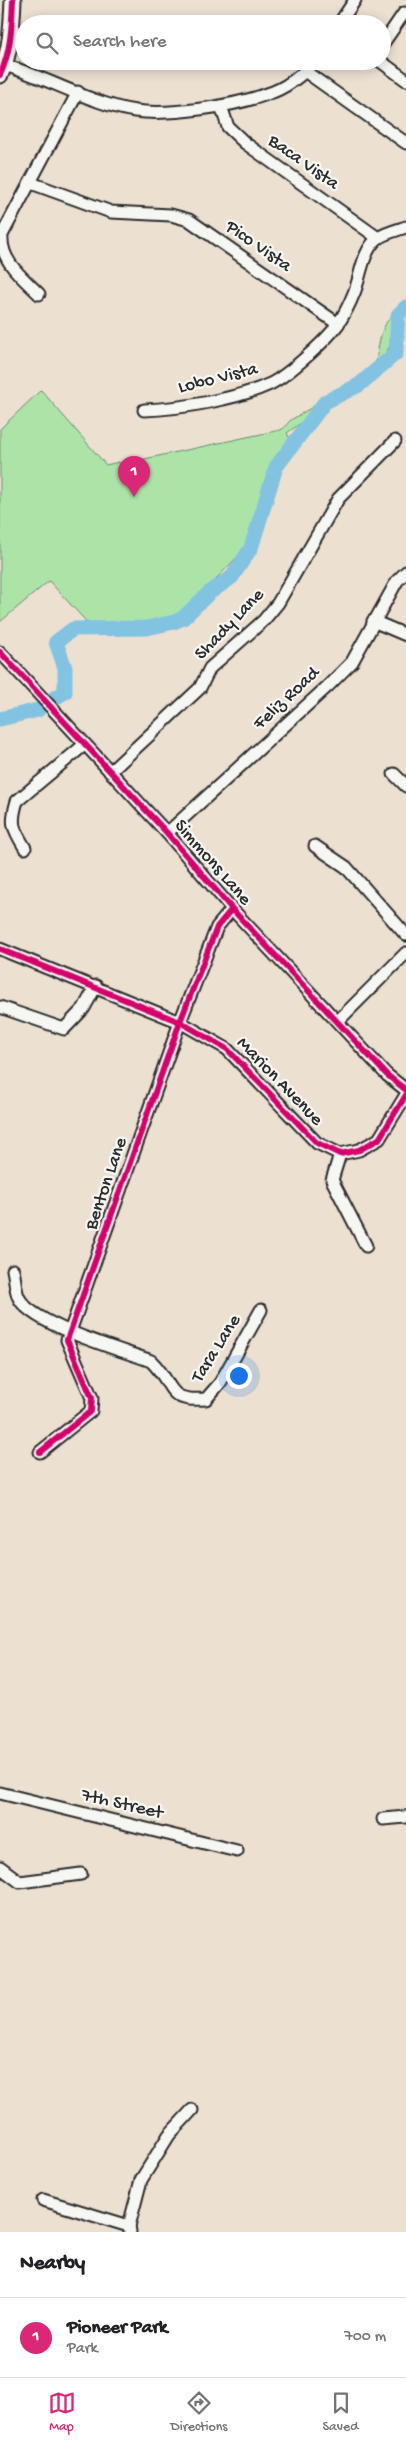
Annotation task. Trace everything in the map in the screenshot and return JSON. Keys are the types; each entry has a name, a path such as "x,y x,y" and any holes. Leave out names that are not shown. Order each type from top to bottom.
{"main road":[{"path":"2,70 12,27 13,0"}],"street":[{"path":"345,15 355,0"},
{"path":"391,32 404,13"},
{"path":"391,69 406,80"},
{"path":"2,70 30,73 78,92 135,111 164,112 221,106 268,94 306,72 406,143"},
{"path":"39,294 11,266 0,245 2,235 78,92"},
{"name":"Baca Vista","path":"221,106 228,127 245,144 378,238"},
{"name":"Pico Vista","path":"31,183 111,212 171,214 189,220 338,324"},
{"path":"338,324 354,292 369,249 378,238 406,227"},
{"name":"Lobo Vista","path":"144,410 170,408 222,398 271,384 318,345 338,324"},
{"name":"Shady Lane","path":"110,772 200,688 210,668 264,620 278,603 338,500 395,441"},
{"name":"Feliz Road","path":"167,833 352,662 373,621 397,581 406,572"},
{"path":"373,621 406,635"},
{"name":"Simmons Lane","path":"0,652 167,833 232,910 387,1075 406,1090"},
{"path":"25,848 13,828 13,814 17,801 84,745"},
{"path":"394,774 406,786"},
{"path":"315,846 346,867 406,935"},
{"name":"Benton Lane","path":"40,1452 91,1411 92,1398 68,1340 180,1022 217,926 232,910"},
{"name":"Marion Avenue","path":"0,949 96,986 180,1022 227,1049 318,1143 340,1154"},
{"path":"338,1021 406,952"},
{"path":"0,1007 64,1029 84,1008 96,986"},
{"path":"366,1246 332,1180 340,1154 359,1150 379,1139 406,1096"},
{"path":"13,1270 18,1298 31,1313 49,1323 71,1331"},
{"name":"Tara Lane","path":"71,1331 151,1361 163,1373 172,1391 187,1400 206,1399 220,1383 261,1310"},
{"name":"7th Street","path":"0,1793 237,1851"},
{"path":"383,1819 406,1817"},
{"path":"0,1867 20,1882 81,1874"},
{"path":"43,2200 129,2229 141,2180 169,2135 192,2110"}],"green space":[{"path":"394,314 402,326 377,367 287,433 292,443 286,452 256,529 238,556 217,578 201,605 174,622 139,622 119,634 95,631 49,581 0,622 0,429 41,390 106,465 119,462 121,464 280,430 292,419 346,387 375,366 382,331"}],"waterway":[{"path":"53,699 65,692 65,668 56,642 73,629 147,628 174,622 183,618 209,593 232,577 251,548 276,467 325,402 359,385 396,353 398,315 406,307"},
{"path":"0,719 38,710"}],"cycle path":[{"path":"0,75 9,47 13,0"},
{"path":"0,652 167,833 232,909 387,1075 406,1090"},
{"path":"40,1452 91,1411 92,1398 67,1340 180,1022 217,927 232,909"},
{"path":"0,949 180,1022 227,1049 317,1143 340,1154 359,1150 379,1139 406,1095"}],"place":[{"name":"Pioneer Park","path":"134,497"}]}
